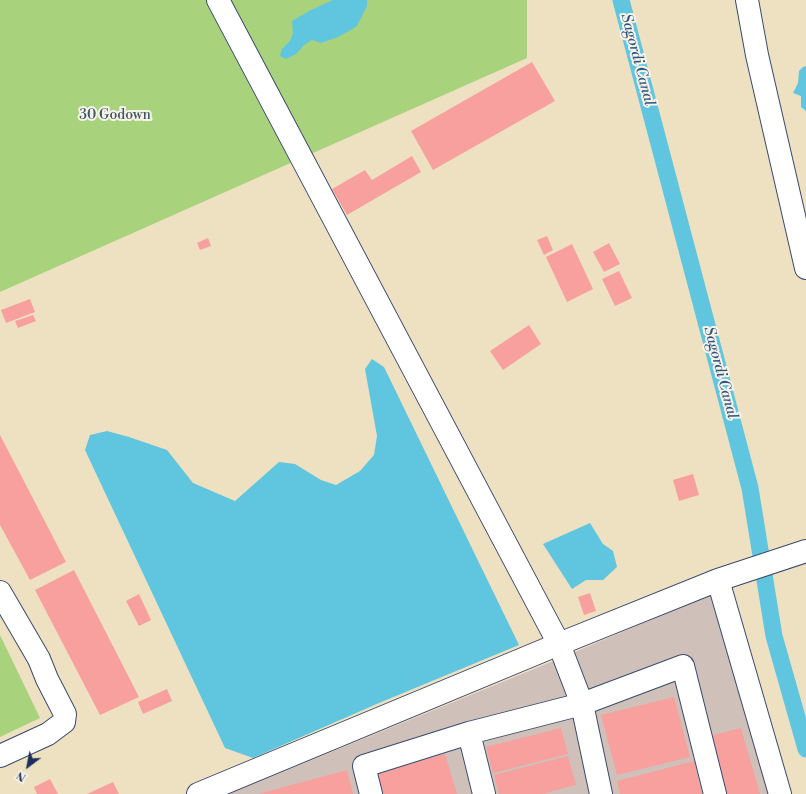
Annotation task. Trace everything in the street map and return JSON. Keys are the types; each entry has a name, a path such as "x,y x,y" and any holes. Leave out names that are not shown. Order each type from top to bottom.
{"street":[{"path":"218,0 559,644 582,704 601,794"},
{"path":"747,0 757,55 806,268"},
{"path":"198,794 559,644 724,579 802,552"},
{"path":"724,579 780,794"},
{"path":"0,592 39,659 47,679 65,714 64,722 48,734 0,756"},
{"path":"371,794 364,766 469,733 582,704 683,666 715,794"},
{"path":"469,733 484,794"}],"shaded area":[{"path":"719,591 776,794 229,794 556,660"}],"green space":[{"name":"30 Godown","path":"0,0 527,0 527,58 0,292"},
{"path":"0,635 40,718 0,737"}],"water":[{"path":"333,0 367,0 367,6 356,27 338,37 321,43 312,40 304,45 296,54 286,59 280,56 282,49 290,41 293,33 292,21"},
{"path":"806,66 806,111 801,107 801,96 793,93 798,83 799,71"},
{"path":"372,359 384,367 519,645 379,703 253,758 225,748 85,450 90,435 107,431 129,437 167,450 193,483 235,501 279,462 295,464 321,480 336,485 360,471 374,455 377,436 365,369"},
{"path":"590,523 603,544 613,551 617,567 603,580 586,580 572,589 543,544"}],"building":[{"path":"532,62 555,101 433,170 411,131"},
{"path":"412,156 421,172 347,215 332,189 365,170 372,180"},
{"path":"547,236 553,250 544,255 537,240"},
{"path":"208,238 211,246 200,250 197,243"},
{"path":"609,243 620,264 604,272 593,252"},
{"path":"572,244 593,289 567,302 546,257"},
{"path":"619,271 632,298 615,306 602,279"},
{"path":"30,299 35,312 6,323 1,310"},
{"path":"33,315 36,321 18,328 15,321"},
{"path":"529,325 541,344 503,370 490,351"},
{"path":"0,435 66,562 30,580 0,525"},
{"path":"693,474 699,495 679,501 673,480"},
{"path":"74,570 139,697 100,715 35,590"},
{"path":"590,593 596,611 584,615 578,597"},
{"path":"139,594 151,620 139,626 126,601"},
{"path":"167,689 172,701 143,714 138,702"},
{"path":"674,697 690,757 617,775 601,715"},
{"path":"561,728 568,754 493,773 486,747"},
{"path":"741,728 760,794 726,794 710,736"},
{"path":"445,754 457,794 380,794 374,773"},
{"path":"568,756 576,785 542,794 499,794 494,775"},
{"path":"694,761 702,794 620,794 617,781"},
{"path":"347,770 353,794 258,794"},
{"path":"50,779 58,794 37,794 34,787"},
{"path":"113,782 119,794 87,794"}],"waterway":[{"name":"Sagordi Canal","path":"621,0 750,488 774,636 806,749"}]}
